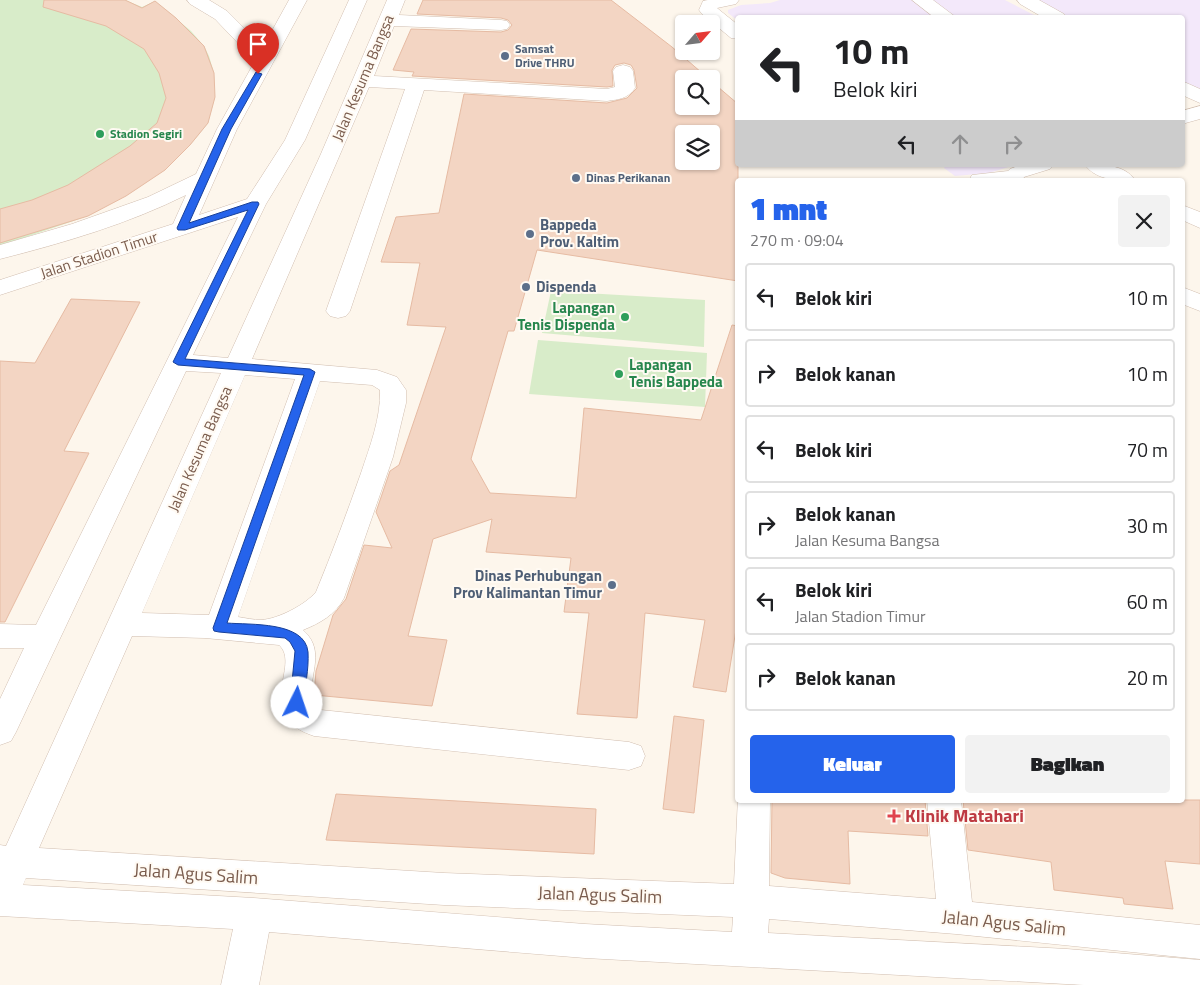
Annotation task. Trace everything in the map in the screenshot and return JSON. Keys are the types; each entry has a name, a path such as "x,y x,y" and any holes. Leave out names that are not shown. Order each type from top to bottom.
{"street":[{"path":"196,0 221,15 264,60"},
{"path":"182,228 227,129 264,60 283,13 298,0"},
{"path":"0,732 255,204 287,154 358,0"},
{"path":"730,0 709,5 708,10 735,32"},
{"path":"921,0 944,15"},
{"path":"1026,0 1053,15"},
{"path":"392,10 501,25"},
{"name":"Jalan Kesuma Bangsa","path":"0,896 8,861 121,624 237,367 392,10"},
{"path":"332,57 367,71 416,84 606,95 620,93 624,88 623,71"},
{"path":"338,311 416,84"},
{"path":"1185,89 1200,97"},
{"path":"1185,117 1200,112"},
{"path":"287,154 330,156"},
{"path":"998,178 1015,176 1038,167"},
{"path":"1100,167 1120,178"},
{"path":"0,252 90,226 156,202 204,178"},
{"name":"Jalan Stadion Timur","path":"0,288 255,204"},
{"path":"1185,214 1200,221"},
{"path":"1185,296 1200,304"},
{"path":"178,362 378,378 390,385 394,395 378,466 329,598 322,608 310,615 265,631"},
{"path":"219,628 310,372"},
{"path":"121,624 265,631 287,634 295,638 302,651 297,703 301,714 314,723 629,756"},
{"path":"0,636 45,637"},
{"path":"750,950 753,803"},
{"path":"944,803 956,917"},
{"name":"Jalan Agus Salim","path":"8,861 444,890 751,901 956,917 1200,942"},
{"path":"0,900 254,914 585,941 1067,966 1200,978"},
{"path":"240,985 254,914"}],"shaded area":[{"path":"780,0 1005,0 1034,15 735,15 735,18 728,13 728,10 741,5 770,3"},
{"path":"1035,0 1200,0 1200,92 1185,83 1185,15 1063,15"},
{"path":"1008,167 989,173 955,176 944,168"}],"green space":[{"name":"Stadion Segiri","path":"0,0 125,0 142,7 155,1 191,31 204,46 214,73 215,97 208,123 190,145 88,216 0,246"},
{"name":"Lapangan Tenis Dispenda","path":"551,291 705,300 704,347 542,333"},
{"name":"Lapangan Tenis Bappeda","path":"538,340 707,353 705,407 529,394"}],"building":[{"path":"44,0 125,0 142,8 155,1 176,18 204,46 214,73 215,97 208,123 190,145 165,170 126,196 88,216 0,243 0,209 32,200 68,185 130,146 157,123 166,98 159,73 144,49 106,26 43,7"},
{"path":"423,0 611,0 675,50 675,60 687,60 699,70 675,70 675,115 720,115 720,89 735,101 735,167 738,167 738,178 735,178 735,281 537,250 514,331 508,331 471,459 490,493 576,498 584,408 701,420 732,325 735,326 735,636 726,692 693,687 705,620 645,613 637,718 577,714 589,613 564,612 571,558 486,552 492,519 433,539 408,636 447,640 432,706 314,695 316,671 333,615 346,599 364,545 392,548 376,512 390,471 399,465 446,327 407,325 420,263 381,262 396,217 439,213 464,94 607,103 627,98 637,88 634,70 631,65 624,63 615,65 612,70 613,86 607,87 412,76 414,72 393,70 411,29 501,32 508,30 512,25 508,20 501,18 417,14"},
{"path":"71,299 140,302 64,451 89,453 5,622 0,622 0,361 35,363"},
{"path":"674,716 704,720 694,813 663,809"},
{"path":"336,794 596,809 594,854 326,840"},
{"path":"1185,800 1200,800 1200,864 1165,861 1173,909 1124,904 1123,898 1054,890 1051,862 968,850 963,803 1185,803"},
{"path":"772,803 925,803 928,836 848,831 850,884 785,878 771,873"}],"place":[{"name":"Samsat Drive THRU","path":"505,56"},
{"name":"Stadion Segiri","path":"100,134"},
{"name":"Dinas Perikanan","path":"576,178"},
{"name":"Bappeda Prov. Kaltim","path":"530,234"},
{"name":"Dispenda","path":"526,287"},
{"name":"Lapangan Tenis Dispenda","path":"625,317"},
{"name":"Lapangan Tenis Bappeda","path":"619,374"},
{"name":"Dinas Perhubungan Prov Kalimantan Timur","path":"612,585"},
{"name":"Klinik Matahari","path":"894,816"}],"route":[{"path":"258,74 227,129 182,228 255,204 178,362 310,372 219,628 287,634 295,638 302,651 297,703"}]}
